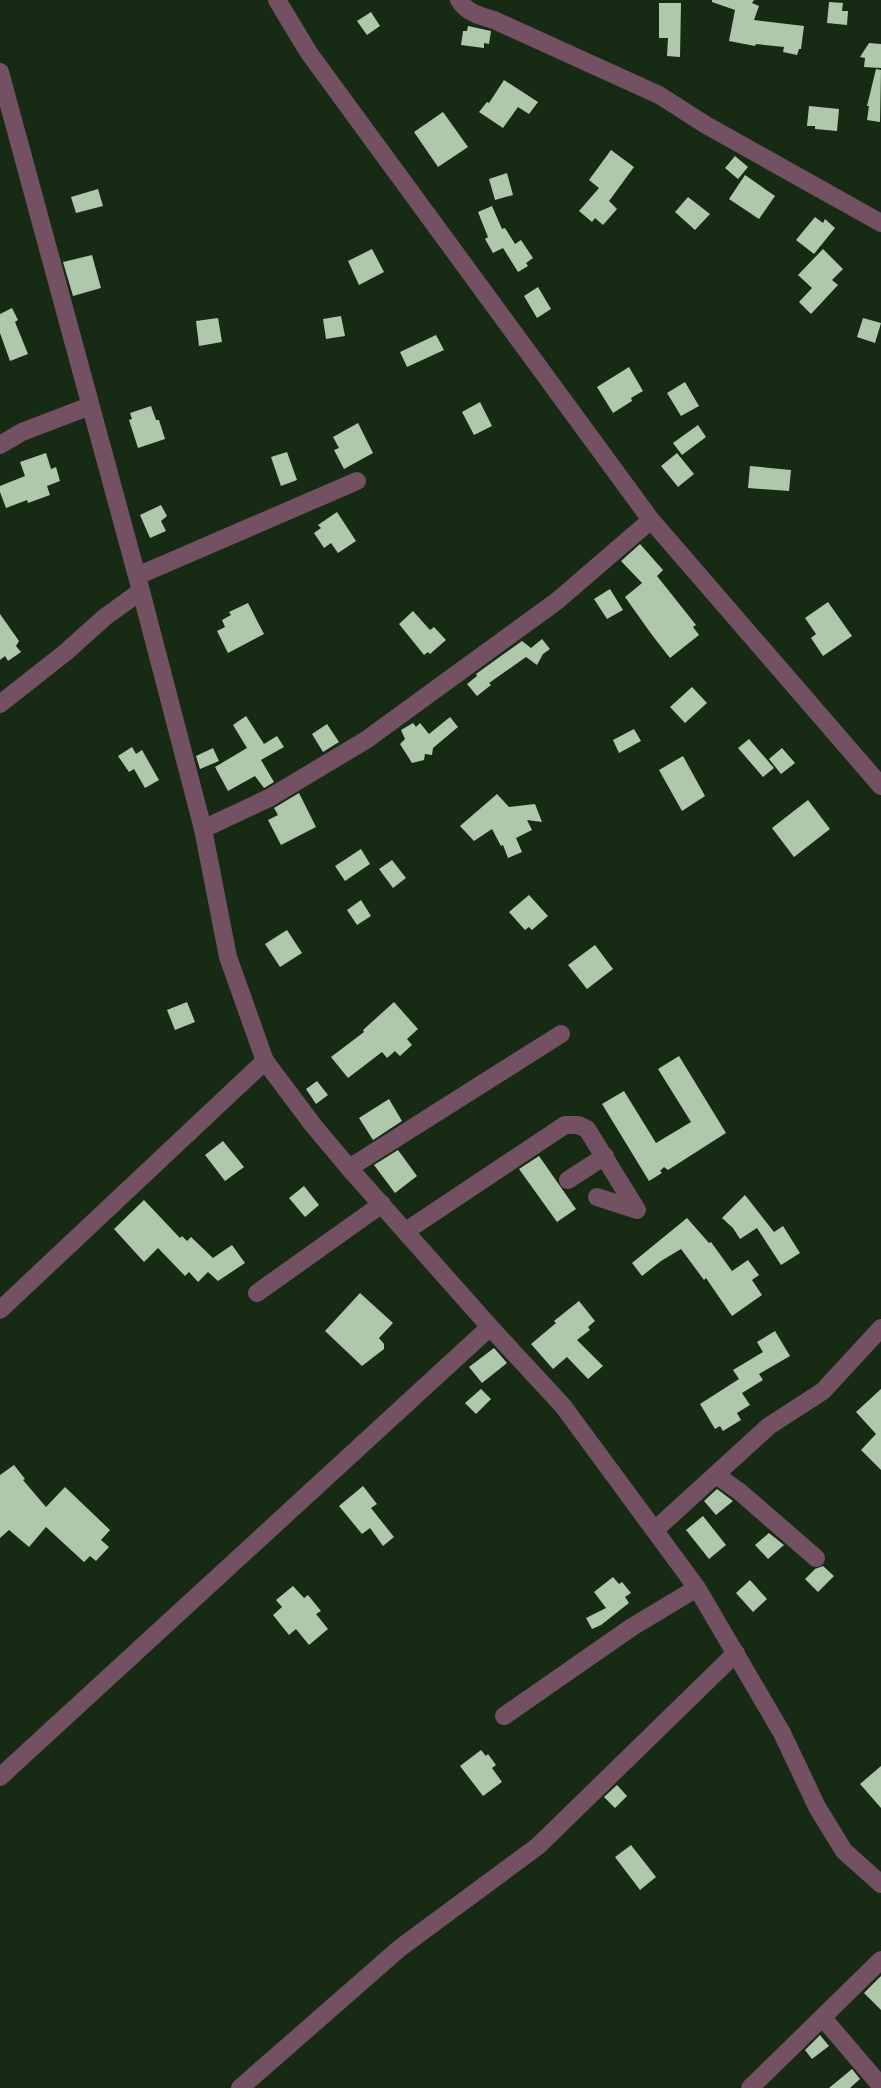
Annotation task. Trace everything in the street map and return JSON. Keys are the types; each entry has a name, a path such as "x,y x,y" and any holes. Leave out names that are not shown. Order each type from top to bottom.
{"street":[{"path":"276,0 309,53 650,520 881,786"},
{"path":"459,0 463,7 476,14 659,95 706,125 881,223"},
{"path":"0,72 203,828 228,957 265,1061 349,1168 563,1405 697,1588 782,1733 817,1807 844,1851 881,1884"},
{"path":"0,445 22,432 90,406"},
{"path":"0,704 66,652 139,584 357,481"},
{"path":"203,828 269,798 366,740 557,601 650,520"},
{"path":"349,1168 561,1034"},
{"path":"0,1310 265,1061"},
{"path":"406,1231 565,1125 578,1125 587,1129 637,1210 597,1197"},
{"path":"568,1180 605,1156"},
{"path":"257,1293 382,1204"},
{"path":"0,1777 490,1327"},
{"path":"655,1530 769,1426 823,1391 881,1328"},
{"path":"716,1475 740,1492 816,1558"},
{"path":"505,1716 632,1627 697,1588"},
{"path":"240,2088 400,1948 538,1846 736,1653"},
{"path":"750,2088 881,1960"},
{"path":"823,2018 881,2086"}],"building":[{"path":"712,0 754,0 752,3 759,6 754,20 804,26 801,49 797,55 783,52 784,47 755,46 729,41 735,10"},
{"path":"829,2 843,3 842,11 848,11 847,25 827,23"},
{"path":"659,3 681,3 680,57 667,56 668,38 659,38"},
{"path":"371,12 380,26 367,35 357,21"},
{"path":"468,26 491,31 489,44 484,43 484,48 461,45 463,31 467,31"},
{"path":"869,43 881,44 881,68 864,67 865,58 860,57"},
{"path":"876,69 881,70 880,122 867,120 867,106"},
{"path":"504,80 538,102 529,114 518,107 503,128 479,112 489,103"},
{"path":"809,106 839,109 837,131 807,126"},
{"path":"443,112 468,147 438,167 414,132"},
{"path":"611,150 634,167 609,201 617,209 603,225 595,218 592,222 579,211 599,188 589,180"},
{"path":"735,156 748,167 738,179 725,168"},
{"path":"507,173 513,195 495,200 489,179"},
{"path":"745,175 775,196 759,219 729,199"},
{"path":"98,189 103,206 76,213 71,197"},
{"path":"688,197 710,214 695,230 675,212"},
{"path":"492,206 502,229 505,228 515,244 521,240 533,258 526,263 528,266 518,272 503,248 493,253 485,239 488,237 478,212"},
{"path":"815,217 823,223 825,219 835,228 814,254 796,240"},
{"path":"372,249 384,272 359,285 348,261"},
{"path":"823,249 843,269 832,280 838,285 811,314 799,302 812,288 798,275"},
{"path":"92,255 101,288 73,296 63,262"},
{"path":"538,287 551,309 537,318 524,296"},
{"path":"12,308 28,354 10,361 0,333 0,314"},
{"path":"341,316 345,336 326,339 323,319"},
{"path":"218,318 222,342 199,346 196,321"},
{"path":"863,318 881,323 875,343 857,337"},
{"path":"436,335 444,350 407,367 400,352"},
{"path":"629,367 643,391 613,413 597,387"},
{"path":"685,382 699,406 681,416 667,393"},
{"path":"480,402 492,426 474,435 462,412"},
{"path":"151,406 165,439 138,448 129,420 132,419 130,413"},
{"path":"358,423 373,453 344,469 334,450 339,448 333,437"},
{"path":"698,425 706,437 682,455 673,443"},
{"path":"287,452 297,480 281,486 271,457"},
{"path":"46,453 51,469 56,467 60,481 47,486 50,495 6,508 0,486 25,476 20,462"},
{"path":"677,453 694,474 678,487 661,466"},
{"path":"750,466 791,470 789,491 748,488"},
{"path":"161,505 167,516 161,521 166,531 150,538 140,515"},
{"path":"337,512 356,541 338,553 331,543 324,548 314,533 321,528 318,525"},
{"path":"640,544 663,570 657,576 696,625 693,627 699,635 670,658 625,597 642,583 621,561"},
{"path":"610,589 623,610 607,619 594,599"},
{"path":"828,602 852,636 823,656 811,638 816,634 805,618"},
{"path":"248,603 264,634 228,653 217,631 225,627 222,620 231,615 229,612"},
{"path":"413,611 430,630 434,627 446,640 430,654 428,652 424,655 399,624"},
{"path":"0,614 19,641 16,646 21,652 8,661 5,656 0,660"},
{"path":"542,639 550,649 543,654 537,665 526,657 489,683 491,685 477,696 467,684 476,674 522,641 531,648"},
{"path":"692,687 707,703 685,723 670,707"},
{"path":"246,716 264,744 277,736 284,747 261,760 274,782 264,788 255,776 228,791 215,767 247,748 233,725"},
{"path":"450,717 458,727 433,748 432,755 425,754 424,760 412,763 400,744 405,739 401,730 413,723 416,727 420,723 429,734"},
{"path":"327,724 339,742 323,752 312,734"},
{"path":"634,729 641,741 619,753 613,740"},
{"path":"749,739 774,768 763,777 738,748"},
{"path":"132,747 136,754 142,750 159,780 145,788 134,769 129,772 118,756"},
{"path":"213,748 219,761 200,769 196,756"},
{"path":"782,748 795,763 781,774 769,759"},
{"path":"683,756 705,796 682,811 659,770"},
{"path":"299,793 316,827 281,845 268,820 278,815 274,808"},
{"path":"497,794 509,807 535,804 542,822 527,820 532,830 516,838 522,852 508,858 492,829 474,841 460,826"},
{"path":"808,800 830,829 794,857 772,828"},
{"path":"361,849 370,864 345,881 335,866"},
{"path":"392,860 406,878 393,888 379,869"},
{"path":"529,895 548,916 532,930 529,927 525,930 509,912"},
{"path":"361,900 371,916 357,925 347,910"},
{"path":"287,930 302,953 280,967 265,944"},
{"path":"595,945 613,969 587,989 568,965"},
{"path":"187,1002 195,1022 175,1030 167,1010"},
{"path":"394,1002 418,1029 407,1039 412,1045 400,1056 395,1051 387,1058 382,1052 348,1078 331,1057 364,1032 363,1030"},
{"path":"679,1056 726,1133 668,1170 664,1167 660,1171 662,1173 649,1181 602,1104 624,1091 656,1143 691,1122 658,1069"},
{"path":"317,1081 328,1095 316,1104 306,1089"},
{"path":"389,1099 402,1121 373,1140 359,1118"},
{"path":"223,1141 244,1167 225,1181 205,1155"},
{"path":"398,1150 417,1176 395,1193 374,1165"},
{"path":"539,1156 576,1209 557,1222 519,1169"},
{"path":"304,1186 319,1205 305,1217 289,1198"},
{"path":"745,1195 774,1232 783,1226 800,1253 781,1265 757,1228 740,1239 722,1218"},
{"path":"144,1200 180,1238 182,1236 187,1241 191,1237 213,1258 232,1245 245,1263 218,1281 208,1272 198,1282 189,1272 185,1276 158,1248 144,1262 114,1229"},
{"path":"687,1218 709,1243 711,1242 732,1271 748,1260 759,1275 752,1280 762,1295 732,1316 706,1278 704,1280 681,1249 642,1276 632,1263"},
{"path":"360,1293 393,1323 379,1338 384,1349 362,1366 325,1331"},
{"path":"579,1301 595,1321 588,1327 590,1330 577,1340 603,1366 588,1379 567,1357 553,1369 531,1344"},
{"path":"775,1331 790,1356 759,1374 763,1380 742,1393 750,1405 737,1413 741,1420 723,1431 720,1426 715,1429 700,1404 739,1379 733,1370 763,1352 757,1342"},
{"path":"494,1348 507,1363 482,1383 469,1367"},
{"path":"481,1389 491,1399 476,1414 465,1403"},
{"path":"881,1389 881,1470 861,1450 876,1434 856,1412"},
{"path":"14,1465 46,1507 65,1487 110,1530 101,1540 109,1547 96,1561 90,1556 84,1562 46,1527 29,1547 9,1530 0,1538 0,1475"},
{"path":"363,1486 377,1504 371,1508 394,1537 383,1546 370,1528 362,1534 339,1506"},
{"path":"717,1489 733,1501 716,1515 704,1501"},
{"path":"703,1516 726,1545 709,1559 686,1530"},
{"path":"769,1533 784,1545 768,1559 755,1545"},
{"path":"823,1566 834,1576 818,1592 805,1579 815,1569"},
{"path":"613,1577 619,1584 622,1582 631,1593 625,1597 629,1603 592,1629 586,1618 606,1608 594,1592"},
{"path":"750,1580 767,1599 753,1612 736,1593"},
{"path":"293,1586 304,1598 308,1595 321,1611 316,1614 328,1629 309,1645 296,1629 289,1635 273,1615 282,1607 276,1600"},
{"path":"481,1750 486,1756 488,1754 496,1765 492,1768 502,1782 483,1796 460,1766"},
{"path":"881,1766 881,1808 860,1784"},
{"path":"617,1785 627,1796 615,1808 604,1797"},
{"path":"631,1845 656,1877 640,1890 615,1857"},
{"path":"881,1976 881,2010 864,1993"},
{"path":"820,2035 829,2046 812,2059 805,2050"},
{"path":"852,2069 860,2079 850,2088 829,2088"}]}
